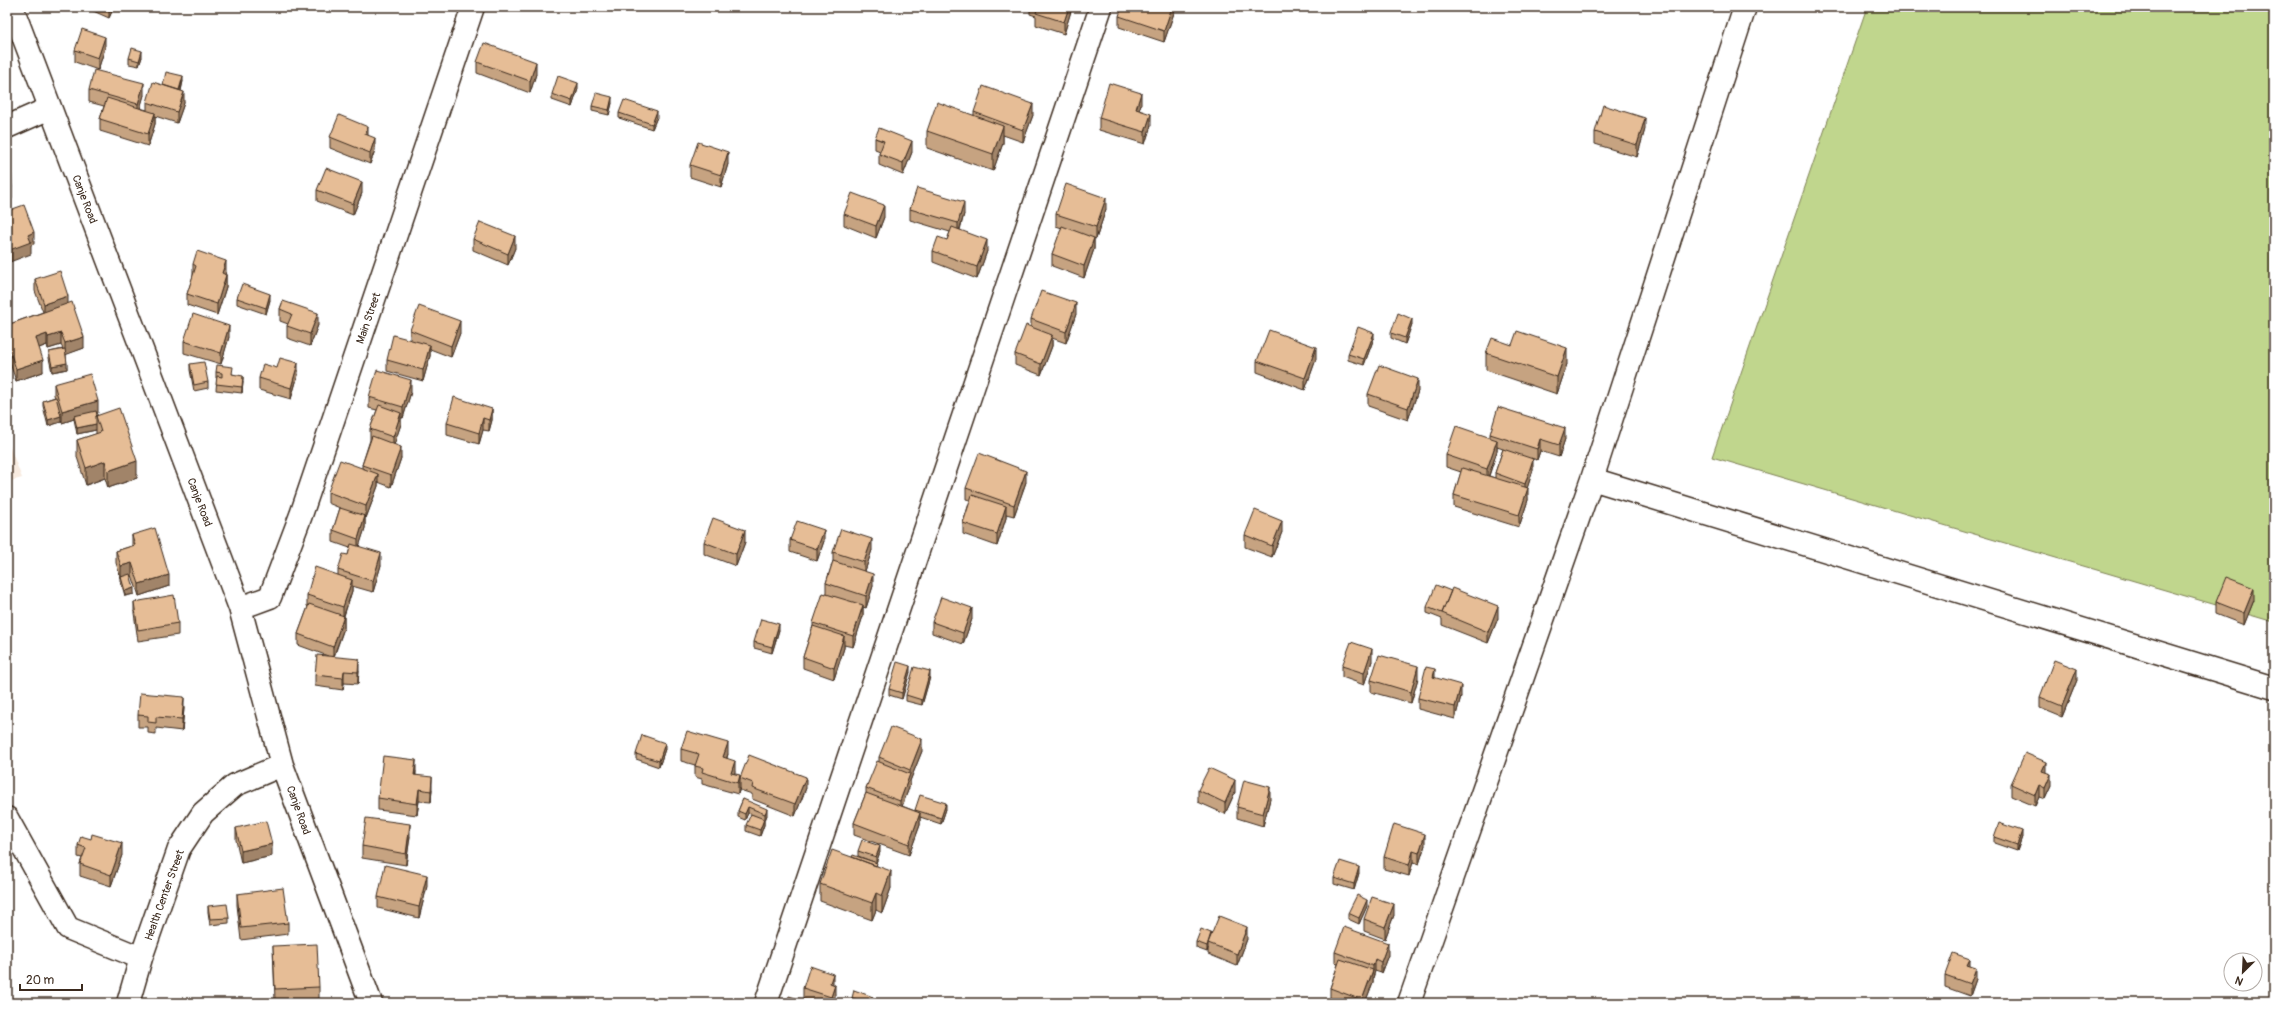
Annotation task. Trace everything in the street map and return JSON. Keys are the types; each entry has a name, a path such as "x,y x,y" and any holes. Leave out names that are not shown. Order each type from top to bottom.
{"street":[{"name":"Canje Road","path":"12,7 240,608 282,765 371,1003"},
{"name":"Main Street","path":"240,608 270,597 301,515 474,7"},
{"path":"766,1003 1101,7"},
{"path":"1409,1003 1592,479 1745,7"},
{"path":"7,127 50,108"},
{"path":"1592,479 2274,688"},
{"name":"Health Center Street","path":"128,1003 141,958 179,849 203,813 235,785 282,765"},
{"path":"7,818 68,928 141,958"}],"shaded area":[{"path":"7,440 22,478 7,482"}],"green space":[{"path":"1867,7 2274,7 2274,622 1712,457"}],"building":[{"path":"97,7 111,7 109,12"},
{"path":"1038,7 1069,7 1064,22 1036,13"},
{"path":"1122,7 1172,7 1164,31 1119,16"},
{"path":"82,29 105,37 98,58 75,50"},
{"path":"484,43 536,62 530,81 477,62"},
{"path":"132,48 142,51 139,61 129,58"},
{"path":"94,70 144,83 138,104 89,90"},
{"path":"166,72 183,76 179,90 163,85"},
{"path":"558,76 578,83 572,101 552,94"},
{"path":"153,82 184,92 177,112 147,102"},
{"path":"1109,83 1141,93 1136,109 1151,114 1145,132 1099,118"},
{"path":"983,86 1033,104 1023,130 974,112"},
{"path":"596,93 612,97 609,110 592,106"},
{"path":"107,98 155,113 148,134 100,119"},
{"path":"624,100 657,111 652,124 619,113"},
{"path":"937,102 1003,126 993,154 927,131"},
{"path":"1603,105 1645,118 1637,145 1595,132"},
{"path":"339,115 368,127 365,134 375,138 370,153 330,137"},
{"path":"879,128 912,141 903,163 879,154 884,141 875,138"},
{"path":"698,142 728,152 721,175 690,165"},
{"path":"7,159 11,159 12,188 7,188"},
{"path":"326,168 362,182 353,204 317,190"},
{"path":"1066,184 1106,198 1096,227 1056,214"},
{"path":"917,188 964,202 958,223 910,209"},
{"path":"852,193 884,205 876,226 844,214"},
{"path":"24,205 34,232 28,235 31,242 7,251 7,211"},
{"path":"480,222 515,236 508,254 473,239"},
{"path":"1062,226 1094,238 1084,266 1052,254"},
{"path":"952,227 987,240 977,267 933,251 938,237 947,240"},
{"path":"197,251 226,261 222,273 226,275 217,304 187,294 196,266 193,264"},
{"path":"60,271 68,296 44,304 35,279"},
{"path":"242,284 270,294 266,308 237,298"},
{"path":"1041,291 1076,303 1066,332 1031,319"},
{"path":"283,301 318,313 310,334 287,326 292,314 280,309"},
{"path":"72,302 84,337 65,343 61,333 48,337 47,334 36,338 43,360 16,369 7,343 7,325"},
{"path":"419,306 460,321 451,346 410,330"},
{"path":"1398,313 1412,319 1405,338 1391,333"},
{"path":"193,314 229,326 221,353 184,341"},
{"path":"1026,325 1052,335 1041,364 1015,354"},
{"path":"1358,327 1374,333 1364,359 1348,354"},
{"path":"1269,330 1316,347 1305,378 1257,361"},
{"path":"1517,331 1567,348 1557,377 1486,353 1492,338 1512,345"},
{"path":"393,335 430,345 423,370 387,360"},
{"path":"65,349 67,363 52,366 49,352"},
{"path":"280,358 298,363 291,388 259,378 263,364 277,368"},
{"path":"204,362 208,382 194,385 190,364"},
{"path":"217,365 233,367 232,374 243,376 242,387 216,384 217,376 222,377 222,373 216,372"},
{"path":"1379,365 1418,379 1408,408 1368,394"},
{"path":"377,370 411,380 403,407 369,397"},
{"path":"90,374 98,401 62,411 54,384"},
{"path":"56,397 61,416 48,420 43,401"},
{"path":"454,397 492,409 489,420 483,418 479,433 447,423"},
{"path":"379,405 401,413 393,437 370,429"},
{"path":"1498,407 1565,428 1559,445 1540,439 1537,449 1490,434"},
{"path":"119,408 137,461 108,471 105,461 86,468 77,440 101,432 96,416"},
{"path":"96,411 96,424 77,428 74,416"},
{"path":"1456,426 1497,440 1487,469 1446,455"},
{"path":"372,436 401,447 391,475 362,465"},
{"path":"1503,449 1533,459 1525,484 1495,473"},
{"path":"979,453 1026,471 1014,505 966,488"},
{"path":"340,460 378,474 366,506 328,492"},
{"path":"1462,468 1528,488 1519,515 1454,495"},
{"path":"972,495 1006,506 997,534 963,523"},
{"path":"340,508 365,516 358,539 333,530"},
{"path":"1255,510 1282,521 1272,546 1245,535"},
{"path":"713,518 745,530 736,554 704,542"},
{"path":"797,521 824,530 817,549 790,540"},
{"path":"155,528 169,575 139,584 132,563 121,566 116,551 135,545 132,535"},
{"path":"841,529 872,539 864,562 833,552"},
{"path":"351,544 381,553 373,581 338,570 343,554 348,555"},
{"path":"833,561 873,574 866,596 826,583"},
{"path":"315,567 352,580 343,607 307,595"},
{"path":"130,574 134,588 125,591 121,577"},
{"path":"2226,577 2254,588 2244,613 2216,602"},
{"path":"1436,585 1451,591 1442,613 1427,607"},
{"path":"1452,588 1498,606 1488,632 1442,613"},
{"path":"823,593 863,605 853,636 813,623"},
{"path":"174,595 178,623 138,630 134,602"},
{"path":"941,597 972,608 963,633 932,622"},
{"path":"309,604 344,616 333,647 298,634"},
{"path":"761,619 779,624 772,647 754,642"},
{"path":"813,626 844,636 834,668 803,657"},
{"path":"1351,642 1372,649 1364,673 1342,666"},
{"path":"317,655 359,659 358,672 344,671 343,678 315,675"},
{"path":"1379,655 1418,666 1411,692 1371,680"},
{"path":"2054,660 2077,669 2062,706 2040,697"},
{"path":"897,662 910,666 902,693 889,689"},
{"path":"914,667 930,671 922,700 906,695"},
{"path":"1426,667 1435,669 1433,677 1461,685 1455,707 1418,698"},
{"path":"140,693 184,697 182,719 156,717 156,723 148,722 148,716 138,715"},
{"path":"891,727 922,739 910,770 879,757"},
{"path":"687,731 728,743 723,757 735,761 731,773 740,775 738,783 702,772 703,768 695,766 699,754 681,749"},
{"path":"642,735 665,743 659,761 636,754"},
{"path":"2025,753 2046,762 2042,771 2051,774 2045,788 2039,785 2035,795 2011,784"},
{"path":"749,755 806,777 795,804 752,788 753,783 740,778"},
{"path":"383,756 416,760 414,775 432,777 431,791 419,789 417,804 378,798"},
{"path":"877,761 910,774 900,801 866,788"},
{"path":"1209,768 1235,780 1225,803 1198,790"},
{"path":"1244,780 1270,787 1263,814 1237,807"},
{"path":"866,793 920,813 909,844 854,823"},
{"path":"920,795 946,803 941,818 915,810"},
{"path":"743,799 767,809 765,814 748,807 745,814 738,811"},
{"path":"751,814 764,819 760,830 746,825"},
{"path":"366,818 410,824 406,854 362,846"},
{"path":"266,821 272,844 241,851 236,828"},
{"path":"1999,823 2022,831 2017,845 1994,837"},
{"path":"1394,824 1425,834 1419,853 1413,851 1409,865 1384,857"},
{"path":"92,834 122,843 111,875 80,864 86,848 78,845 81,836 91,839"},
{"path":"862,840 880,846 876,857 858,851"},
{"path":"832,850 891,871 882,896 876,893 872,903 820,884"},
{"path":"853,855 877,863 876,866 852,857"},
{"path":"1340,861 1359,867 1354,884 1334,878"},
{"path":"385,865 427,875 419,907 378,897"},
{"path":"283,888 288,923 241,928 237,894"},
{"path":"1357,895 1367,900 1359,918 1348,913"},
{"path":"1372,897 1394,904 1385,927 1364,919"},
{"path":"227,904 229,918 210,919 208,906"},
{"path":"1219,916 1247,927 1237,954 1208,943"},
{"path":"1344,927 1388,943 1381,962 1375,959 1373,966 1335,952"},
{"path":"1201,929 1211,933 1207,946 1196,942"},
{"path":"317,944 319,987 275,989 273,946"},
{"path":"1953,953 1970,959 1967,965 1976,968 1970,984 1945,975"},
{"path":"1340,959 1373,970 1362,1000 1330,988"},
{"path":"810,966 833,974 830,983 835,985 831,997 803,988"},
{"path":"854,990 873,997 870,1003 855,1003 856,999 852,998"},
{"path":"789,996 813,1003 787,1003"},
{"path":"329,1000 329,1003 276,1003"}]}
